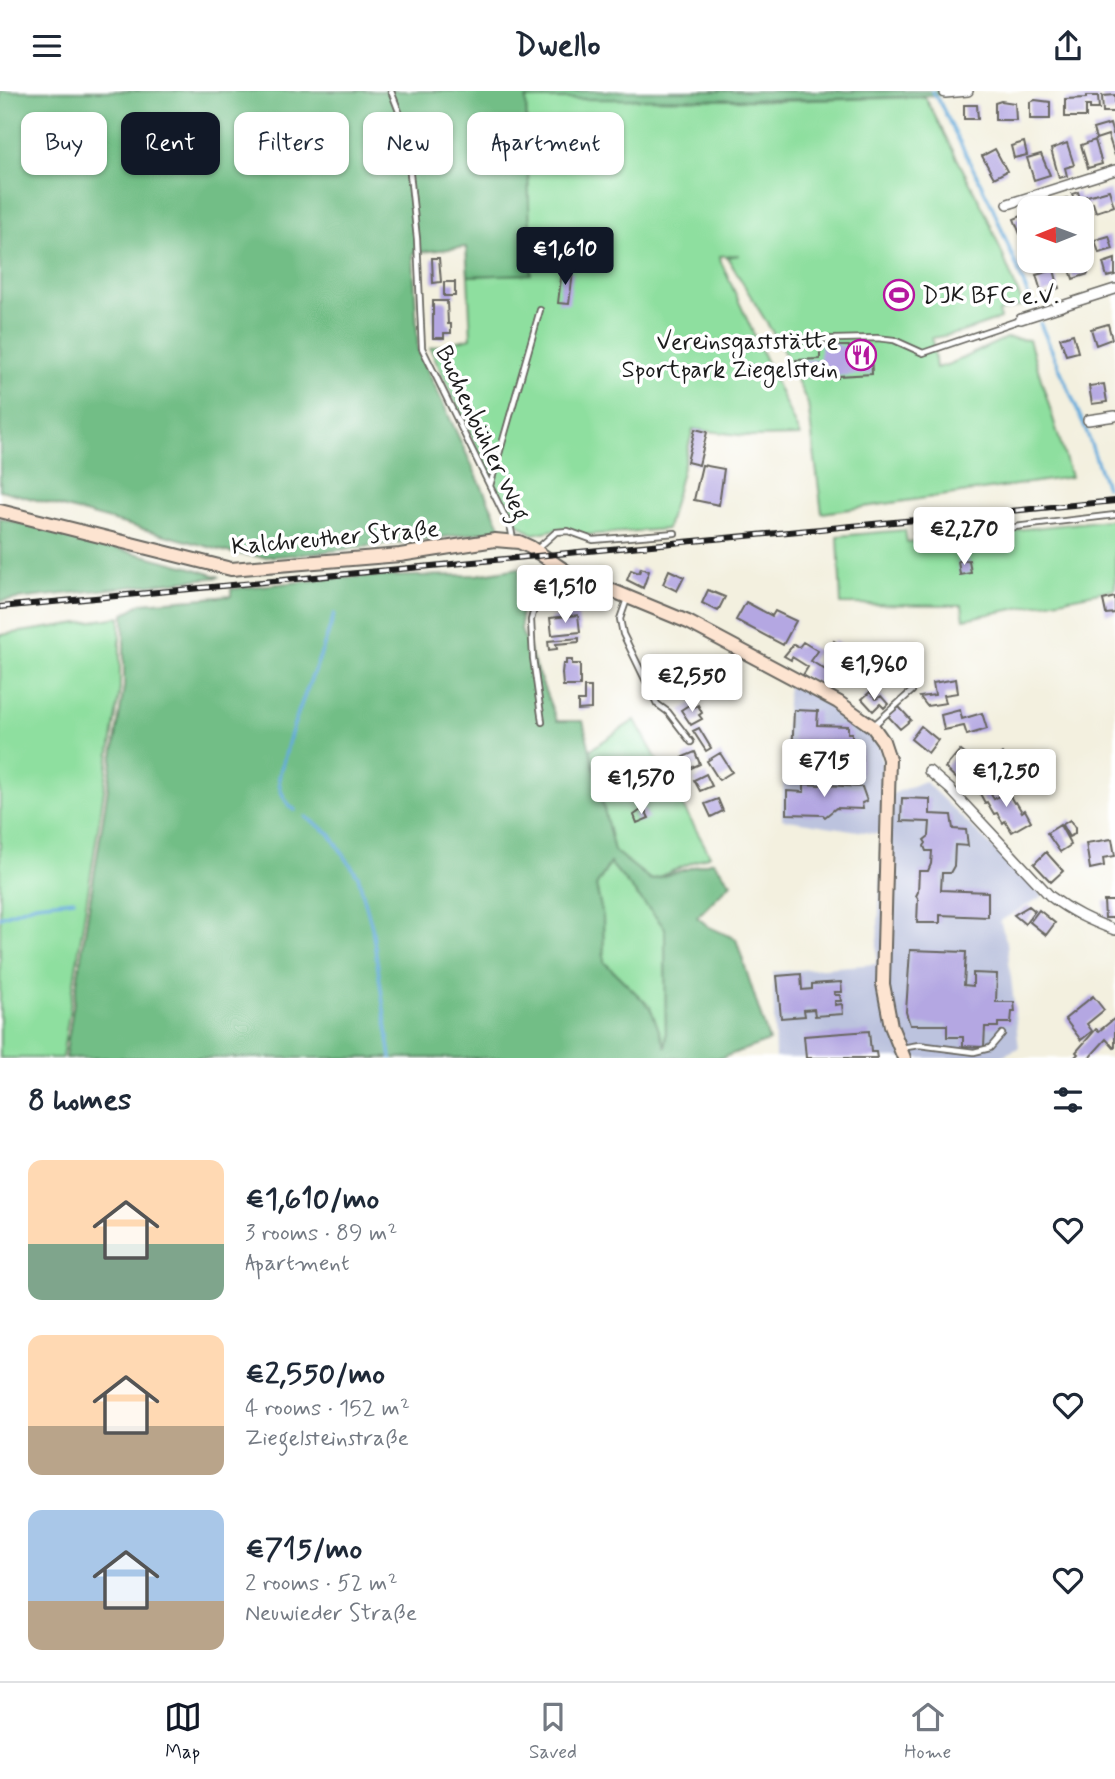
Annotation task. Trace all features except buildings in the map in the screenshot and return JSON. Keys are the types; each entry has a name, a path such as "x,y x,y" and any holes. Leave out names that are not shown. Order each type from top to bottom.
{"street":[{"path":"945,93 968,91"},
{"path":"1008,204 1115,170"},
{"path":"1021,320 1115,289"},
{"path":"1088,420 1115,416"},
{"name":"Kalchreuther Straße","path":"0,510 231,569 400,555 487,541 513,540"},
{"path":"513,540 587,581 628,595 746,652 845,706 873,727 886,746 890,767 882,972 887,1009 902,1053"},
{"path":"929,771 950,789 1050,896 1085,919 1115,930"}],"lane":[{"name":"Buchenbühler Weg","path":"391,91 405,127 417,239 422,348 511,529 513,540"},
{"path":"489,487 540,310"},
{"path":"793,340 877,338 894,340 923,353 1021,320"},
{"path":"916,533 940,536 1115,515"},
{"path":"535,550 556,533 568,531 593,540 675,533"},
{"path":"542,722 531,620 537,598 562,594 587,581"},
{"path":"628,595 620,619 623,634 657,704 668,712 691,742"},
{"path":"873,727 912,691"},
{"path":"902,1053 919,1045 974,1052 990,1048 1002,1034"}],"shaded area":[{"path":"788,679 856,718 881,749 885,797 924,781 1043,896 1000,921 1007,943 1019,1048 997,1058 775,1058 773,972 876,964 883,835 782,819"}],"green space":[{"path":"0,91 967,91 912,96 802,99 526,99 526,112 467,112 467,175 528,175 531,274 468,276 466,247 413,253 418,350 502,530 263,557 231,553 0,490"},
{"path":"925,97 986,214 1023,305 999,312 1000,319 959,333 932,338 936,368 1006,338 1029,340 1071,477 822,513 808,404 782,348 727,257 739,255 720,256 800,436 754,437 693,429 667,529 584,535 564,528 533,534 519,524 498,493 430,348 471,338 468,276 531,274 528,175 624,175 624,112 526,112 526,99 778,101"},
{"path":"0,518 192,568 220,577 0,601"},
{"path":"1115,519 1115,589 964,619 962,605 841,604 838,536 905,530 907,542"},
{"path":"520,568 521,630 557,721 583,721 614,851 651,880 713,861 731,883 697,917 709,927 736,939 769,1041 721,1058 65,1058 124,687 124,614 142,603 231,596 231,589 347,577 476,575","holes":["610,863 665,928 666,1048 650,1007 604,962 603,917 596,886"]},
{"path":"120,617 120,689 62,1058 0,1058 0,635"},
{"path":"635,720 710,855 651,880 614,851 590,750"},
{"path":"611,862 665,928 666,1051 650,1007 604,962 603,917 596,886"}],"waterway":[{"path":"932,92 993,208 1032,305"},
{"path":"1040,323 1086,430 1106,487"},
{"path":"295,810 284,797 279,783 280,775 296,717 334,614"},
{"path":"306,817 329,833 358,876 372,927 391,1058"},
{"path":"0,917 36,904 74,900"}],"railway":[{"path":"0,607 1115,501"}],"place":[{"name":"DJK BFC e.V.","path":"899,295"},
{"name":"Vereinsgaststätte Sportpark Ziegelstein","path":"861,355"}]}
